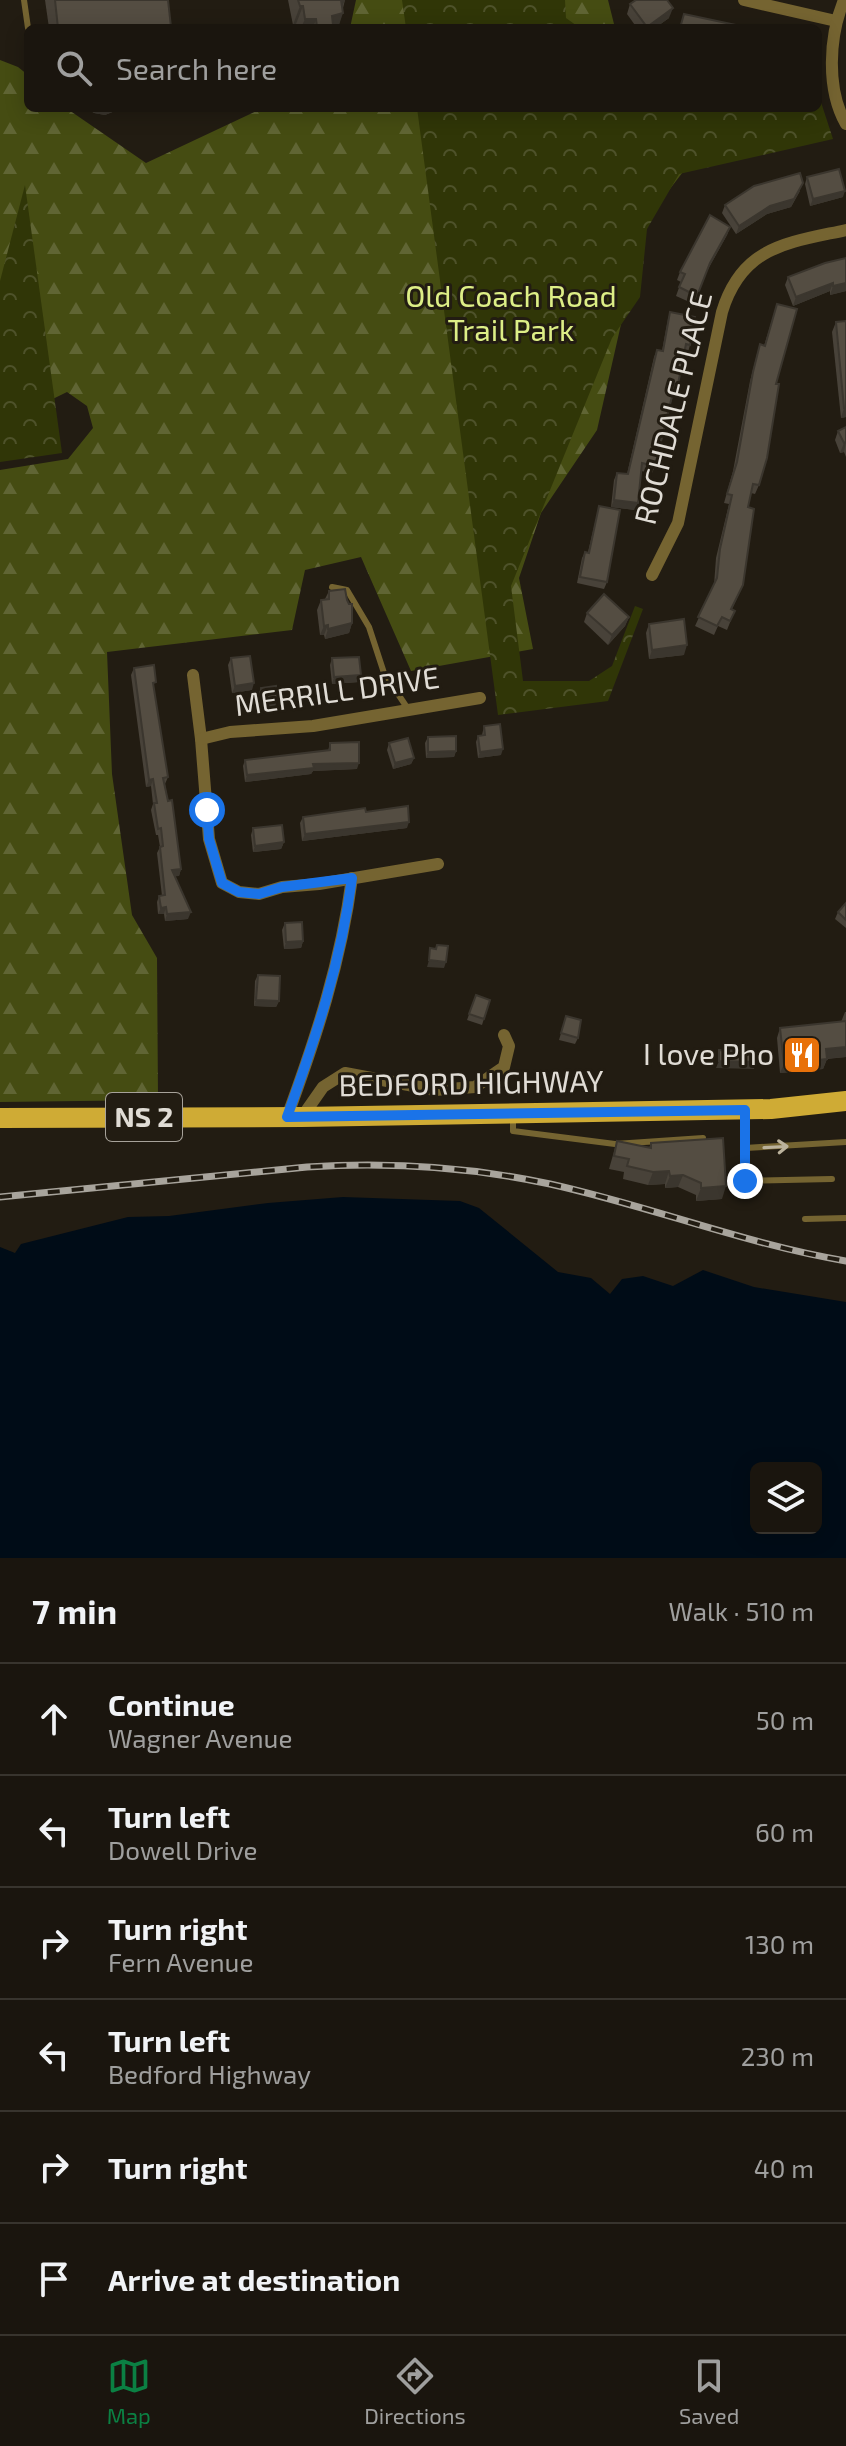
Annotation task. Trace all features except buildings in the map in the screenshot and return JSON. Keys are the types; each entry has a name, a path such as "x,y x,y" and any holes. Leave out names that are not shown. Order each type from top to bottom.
{"main road":[{"name":"BEDFORD HIGHWAY","path":"0,1118 745,1110 846,1101"}],"street":[{"path":"744,0 836,21"},
{"path":"844,0 836,21 833,81 840,114 846,124"},
{"name":"ROCHDALE PLACE","path":"652,575 678,523 729,289 744,268 785,243 846,230"},
{"path":"193,675 209,839 222,883 239,892 259,894 282,887 438,864"},
{"name":"MERRILL DRIVE","path":"201,739 230,732 313,726 480,698"},
{"path":"295,1117 347,921 352,878"},
{"path":"295,1117 323,1087 345,1073 435,1090 475,1087 504,1067 509,1046 504,1035"}],"lane":[{"path":"24,0 27,24"},
{"path":"332,587 347,590 369,627 384,673 408,709"},
{"path":"745,1110 745,1181 832,1179"},
{"path":"513,1114 513,1131 615,1144 703,1138"},
{"path":"745,1148 846,1142"},
{"path":"805,1219 846,1218"}],"green space":[{"path":"356,0 608,0 614,24 351,24"},
{"path":"402,0 565,0 566,18 574,24 405,24"},
{"path":"0,60 24,72 24,112 72,112 146,163 254,112 688,112 692,160 644,223 597,430 541,513 519,578 533,649 411,671 361,557 305,570 292,630 107,652 112,774 132,915 157,958 158,1100 0,1102 0,470 68,459 93,428 87,406 67,392 12,419 0,421"},
{"name":"Old Coach Road Trail Park","path":"822,105 833,139 679,174 647,229 640,297 612,338 511,586 523,681 589,681 612,666 635,606 643,609 608,701 498,715 418,112 822,112"},
{"path":"25,185 62,453 0,462 0,281"}],"shaded area":[{"path":"343,1197 460,1201 479,1208 558,1272 591,1278 610,1294 622,1279 643,1276 673,1286 703,1270 754,1287 846,1302 846,1558 0,1558 0,1247 15,1253 21,1244 128,1217 169,1216"}],"railway":[{"path":"0,1197 307,1167 429,1167 490,1173 550,1184 771,1245 846,1261"}],"place":[{"name":"I love Pho","path":"802,1055"}],"route":[{"path":"207,810 209,839 222,883 239,892 259,894 282,887 352,878 347,921 324,1015 287,1117 745,1110 745,1181"}]}
